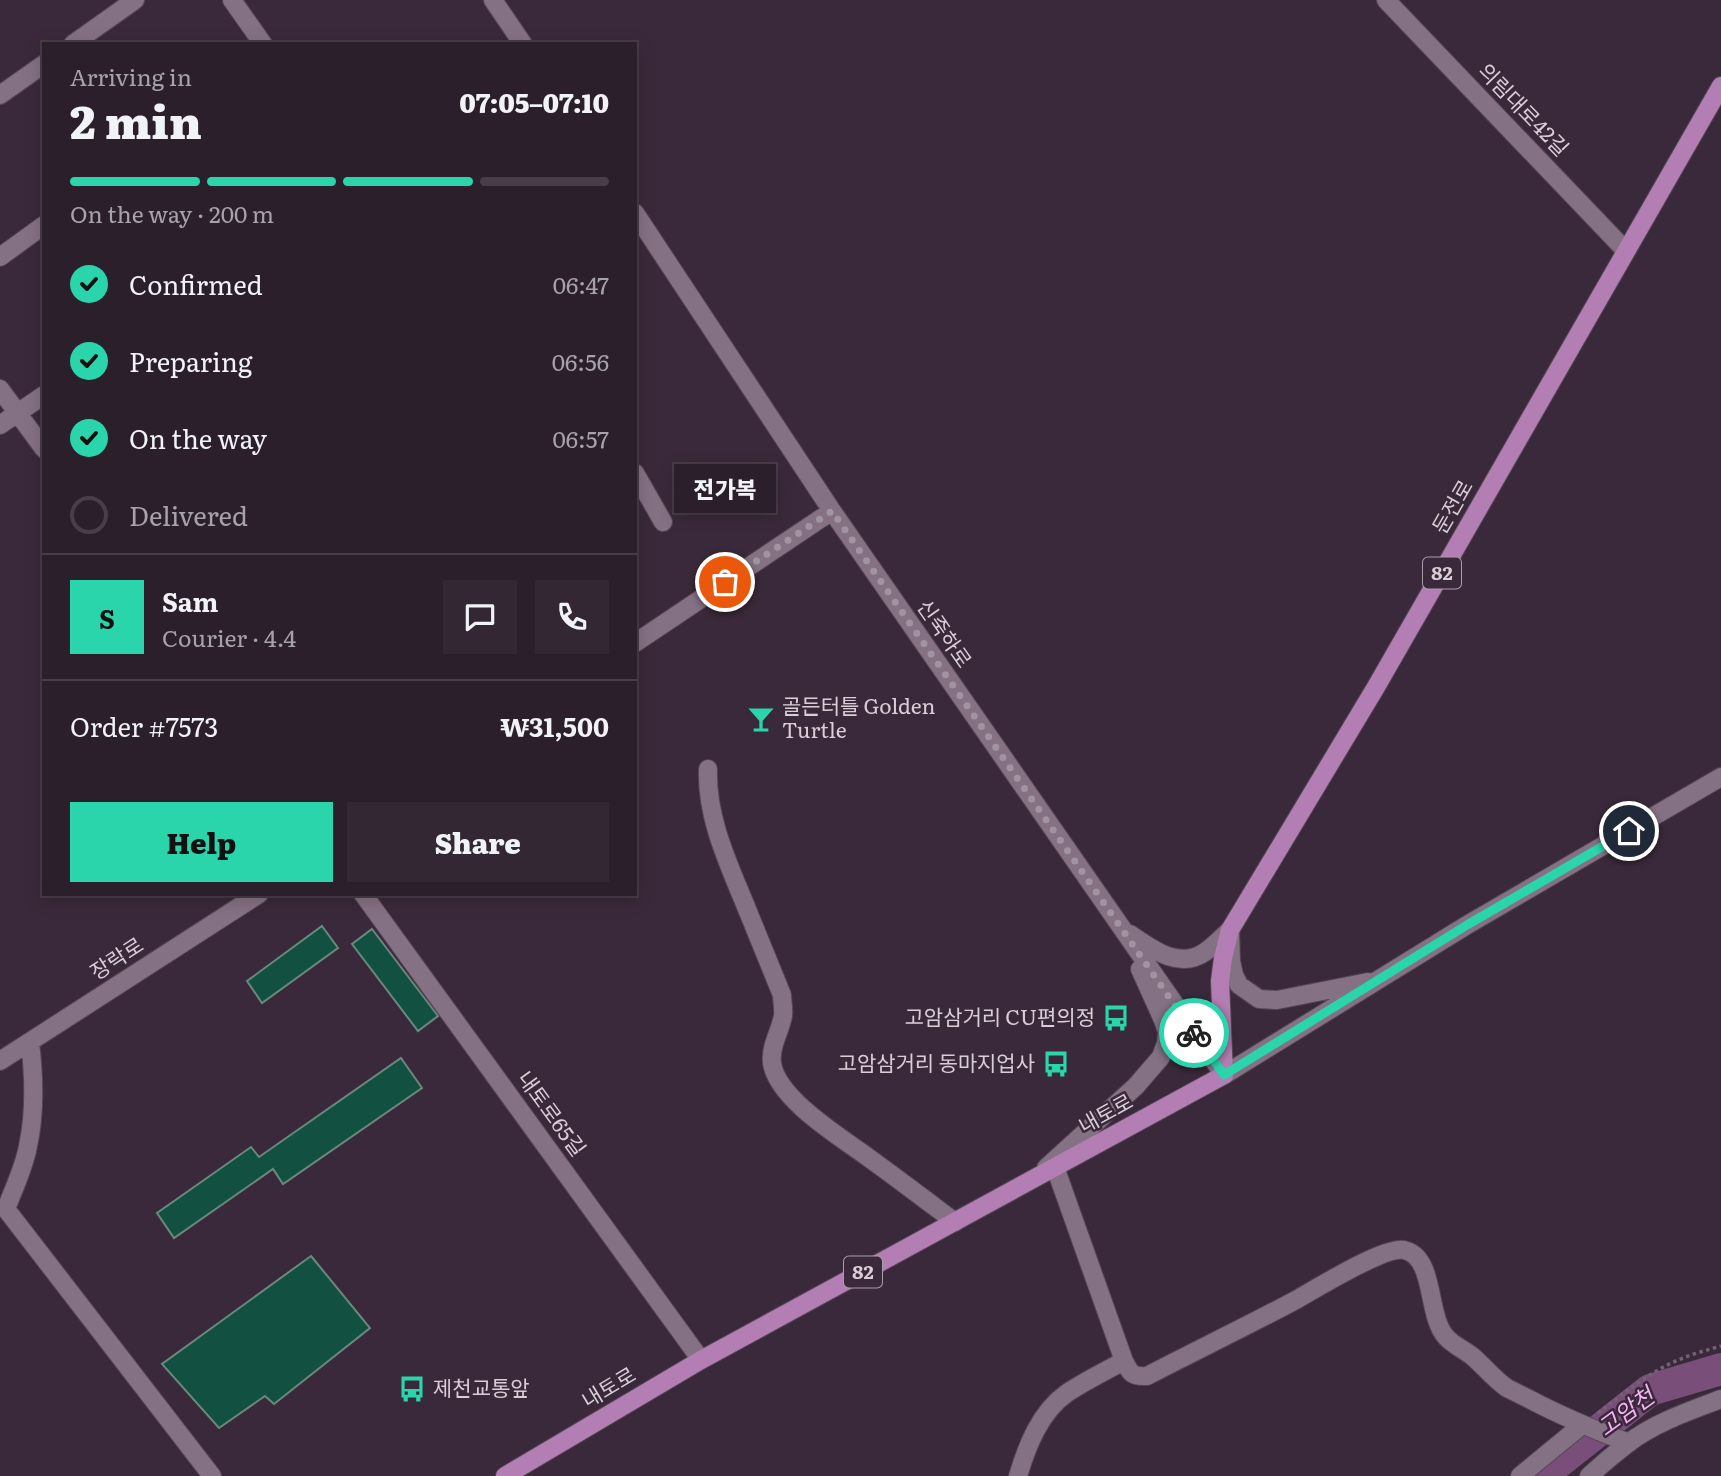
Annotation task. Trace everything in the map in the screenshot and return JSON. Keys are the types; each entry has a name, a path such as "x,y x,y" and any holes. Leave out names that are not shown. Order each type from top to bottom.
{"main road":[{"name":"둔전로","path":"1224,1075 1220,981 1230,930 1376,687 1721,86"},
{"name":"내토로","path":"505,1476 701,1360 1224,1075"}],"street":[{"path":"76,42 135,0"},
{"path":"232,0 262,42"},
{"path":"493,0 522,42"},
{"name":"의림대로42길","path":"1386,0 1626,251"},
{"path":"0,95 42,65"},
{"name":"신죽하로","path":"637,216 832,511 1224,1075"},
{"path":"0,257 42,226"},
{"path":"0,388 42,446"},
{"path":"0,425 42,396"},
{"path":"637,476 663,522"},
{"path":"637,638 832,511"},
{"path":"708,769 707,781 712,809 729,865 782,995 783,1015 774,1041 772,1063 779,1080 788,1093 826,1128 955,1222"},
{"name":"내토로","path":"1224,1075 1479,918 1721,777"},
{"name":"장락로","path":"0,1061 256,896"},
{"name":"내토로65길","path":"364,896 701,1360"},
{"path":"1121,928 1158,953 1185,960 1205,953 1230,930"},
{"path":"1034,1179 1136,1086 1161,1057 1167,1043 1163,1020 1121,928"},
{"path":"1230,930 1234,975 1239,985 1259,999 1277,1000 1378,980"},
{"path":"30,1042 33,1074 29,1145 6,1209 212,1476"},
{"path":"1055,1167 1130,1373 1147,1376 1294,1301 1336,1275 1394,1250 1405,1250 1415,1255 1422,1264 1436,1320 1445,1336 1510,1389 1585,1426 1629,1443"},
{"path":"1018,1476 1035,1432 1049,1411 1066,1394 1124,1360"},
{"path":"1589,1476 1629,1443 1675,1417 1721,1399"},
{"path":"1520,1476 1585,1426"}],"path":[{"path":"1585,1426 1605,1407 1662,1368 1684,1357 1721,1346"}],"building":[{"path":"322,926 338,948 262,1003 247,981"},
{"path":"372,929 438,1016 418,1031 352,944"},
{"path":"401,1058 422,1088 283,1184 273,1169 174,1238 157,1213 251,1147 259,1157"},
{"path":"311,1256 370,1328 274,1404 265,1396 219,1428 162,1364"}],"waterway":[{"name":"고암천","path":"1541,1476 1650,1390 1721,1369"}],"way so far":[{"path":"725,582 832,511 1194,1033"}],"place":[{"name":"전가복","path":"725,582"},
{"name":"골든터틀 Golden Turtle","path":"761,719"},
{"name":"고암삼거리 CU편의정","path":"1116,1018"},
{"name":"고암삼거리 동마지업사","path":"1056,1064"},
{"name":"제천교통앞","path":"412,1389"}],"route":[{"path":"1194,1033 1224,1075 1467,925 1629,831"}]}
